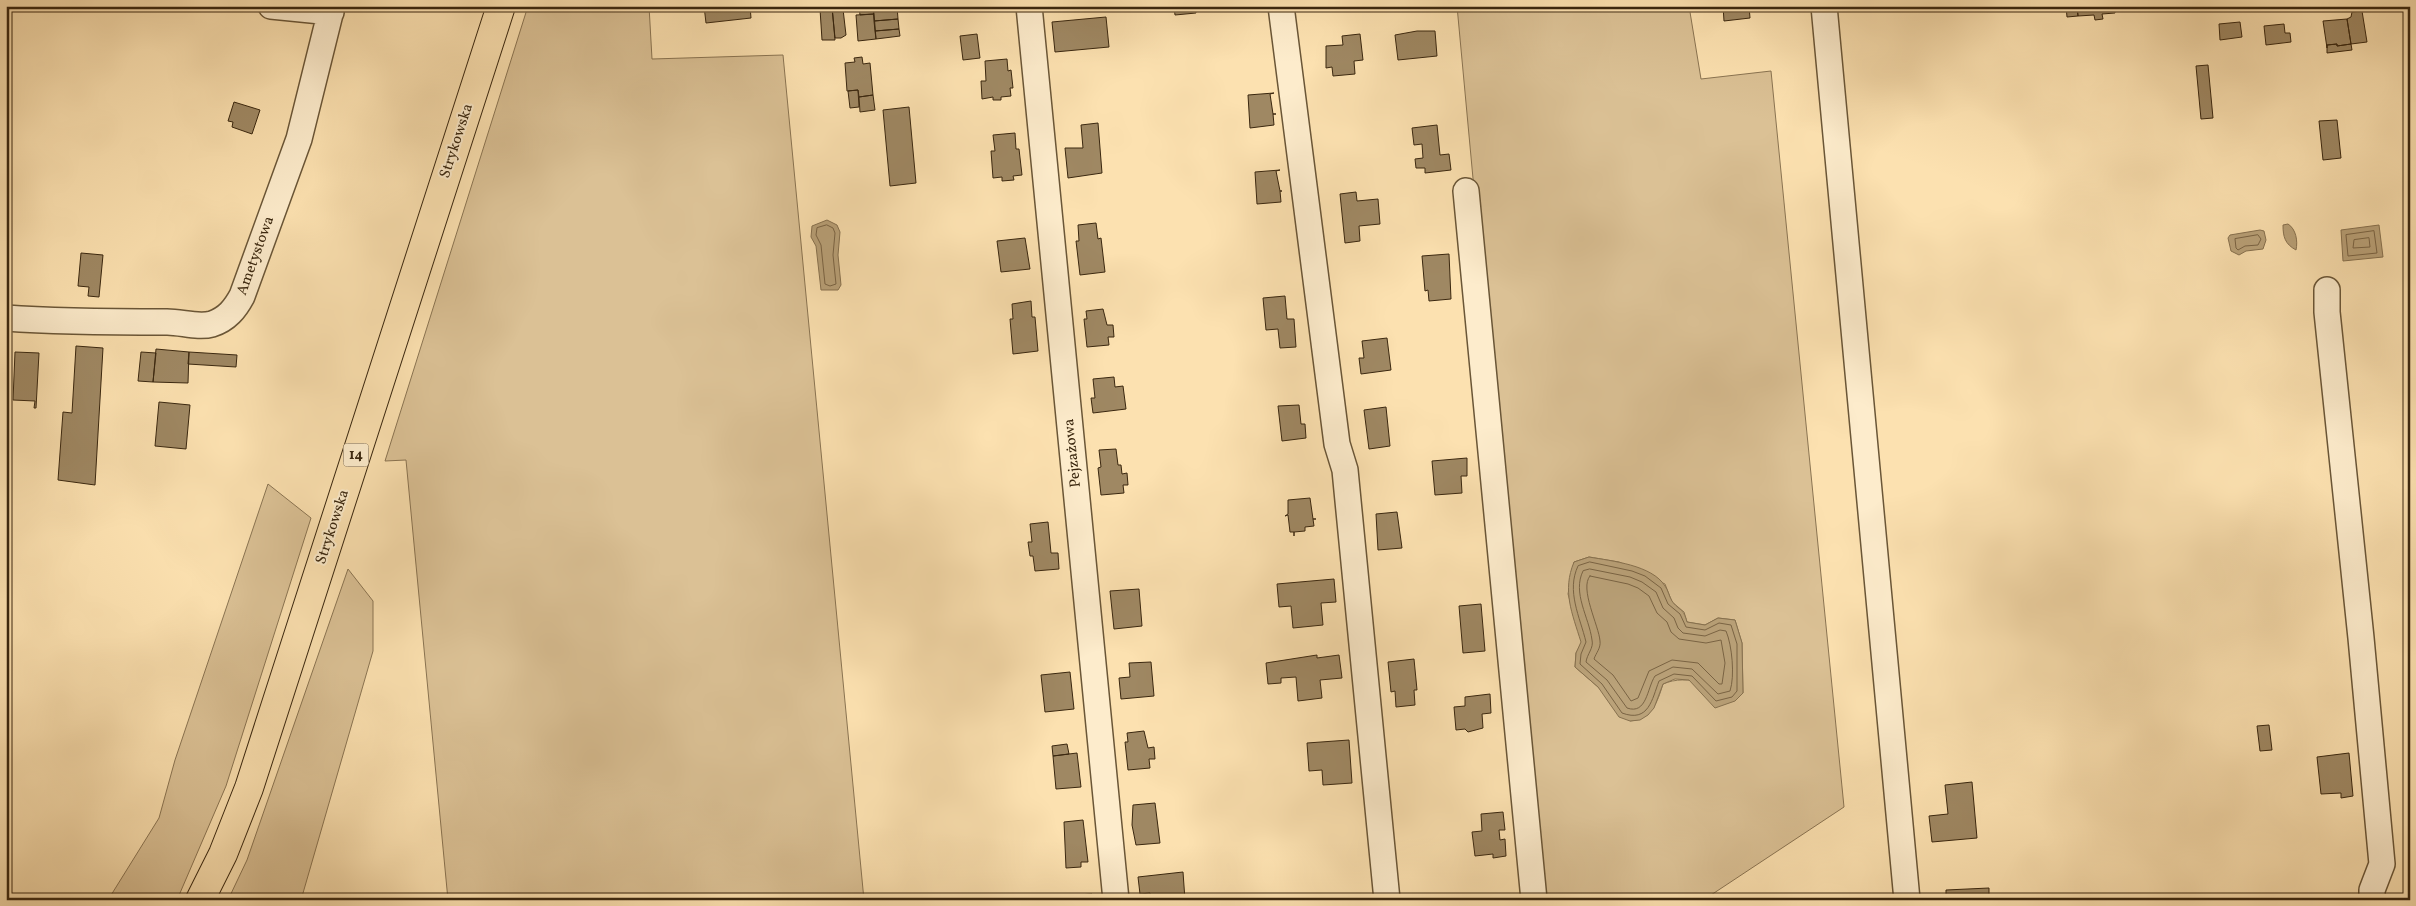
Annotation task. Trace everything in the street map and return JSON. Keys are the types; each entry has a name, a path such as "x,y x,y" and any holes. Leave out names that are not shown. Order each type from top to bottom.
{"main road":[{"name":"Strykowska","path":"200,900 223,854 251,779 500,6"}],"street":[{"path":"271,6 332,9"},
{"name":"Pejzażowa","path":"1029,6 1116,900"},
{"path":"1281,6 1337,444 1345,470 1387,900"},
{"path":"1824,6 1907,900"},
{"name":"Ametystowa","path":"6,318 50,321 171,322 196,325 210,324 222,320 234,309 242,296 298,139 332,9"},
{"path":"1466,191 1534,900"},
{"path":"2327,290 2327,312 2361,638 2382,864 2372,890 2372,900"}],"shaded area":[{"path":"528,6 649,6 652,59 783,55 864,900 448,900 406,460 385,461"},
{"path":"1457,6 1689,6 1701,79 1771,71 1844,807 1711,895 1710,900 1540,900","holes":["1589,557 1619,562 1665,584 1672,602 1684,612 1687,622 1705,625 1718,618 1735,620 1742,643 1743,693 1692,680 1673,681 1663,684 1656,704 1649,713 1637,720 1630,721 1598,687 1575,667 1576,653 1582,642 1568,594 1574,562"]},
{"path":"268,484 311,518 226,786 177,900 108,900 159,818 175,760"},
{"path":"348,569 373,601 373,651 301,900 228,900 247,860"}],"water":[{"path":"827,220 837,225 840,232 838,255 841,285 838,290 821,290 816,246 811,237 812,226"},
{"path":"2288,224 2296,236 2296,250 2287,243 2284,237 2283,225"},
{"path":"2379,225 2383,257 2343,261 2341,230"},
{"path":"2264,231 2266,240 2263,249 2246,251 2239,255 2231,251 2228,238 2230,235"},
{"path":"1589,557 1620,562 1651,573 1665,586 1672,601 1682,611 1687,622 1705,625 1718,618 1735,620 1742,643 1743,693 1735,701 1715,708 1689,680 1675,679 1663,684 1654,708 1648,715 1640,720 1630,721 1619,717 1598,687 1575,667 1576,653 1581,642 1570,602 1570,573 1574,562"}],"building":[{"path":"704,6 750,6 751,18 706,23"},
{"path":"859,6 873,6 874,14 860,15"},
{"path":"873,6 897,6 898,19 874,21"},
{"path":"1174,6 1195,6 1196,13 1175,15"},
{"path":"1723,6 1749,6 1750,18 1724,21"},
{"path":"2066,6 2077,6 2078,16 2067,17"},
{"path":"2077,6 2115,6 2115,13 2102,14 2103,19 2095,20 2094,15 2078,16"},
{"path":"832,7 843,9 846,35 841,38 835,38"},
{"path":"832,7 835,40 822,40 820,9"},
{"path":"2362,11 2367,42 2351,44 2347,19 2351,17 2352,12"},
{"path":"874,14 876,39 858,41 856,15"},
{"path":"1106,17 1109,47 1055,52 1052,22"},
{"path":"898,19 899,29 875,31 874,21"},
{"path":"2347,19 2351,44 2327,45 2327,48 2323,21"},
{"path":"2240,22 2242,37 2220,40 2219,24"},
{"path":"2284,24 2285,33 2290,33 2291,42 2266,45 2264,26"},
{"path":"899,29 900,36 876,39 875,31"},
{"path":"1417,31 1435,31 1437,56 1398,60 1395,35"},
{"path":"977,34 980,58 963,60 960,36"},
{"path":"1360,34 1363,60 1354,61 1355,74 1333,76 1332,67 1326,68 1326,46 1343,45 1342,36"},
{"path":"2337,44 2337,46 2351,44 2352,50 2327,53 2327,45"},
{"path":"862,57 863,64 870,63 873,95 859,97 858,90 847,91 845,63 855,62 854,58"},
{"path":"1007,59 1008,71 1011,70 1013,88 1010,88 1011,96 1001,97 1001,100 993,100 993,97 982,99 981,81 986,81 985,61"},
{"path":"2208,65 2213,118 2201,119 2196,66"},
{"path":"858,90 859,107 850,108 848,91"},
{"path":"1274,93 1270,94 1274,125 1250,128 1248,95"},
{"path":"873,95 875,110 860,112 859,97"},
{"path":"234,102 260,110 252,134 232,127 233,122 228,121"},
{"path":"909,107 916,183 890,186 883,110"},
{"path":"2337,120 2341,158 2323,160 2319,121"},
{"path":"1098,123 1102,173 1068,178 1065,148 1083,148 1081,125"},
{"path":"1437,125 1440,155 1449,154 1451,170 1425,173 1425,168 1416,168 1415,159 1423,158 1422,144 1414,145 1412,128"},
{"path":"1015,133 1016,149 1019,149 1022,175 1013,176 1014,180 1002,181 1002,177 993,178 991,151 995,151 993,135"},
{"path":"1280,170 1276,171 1281,202 1257,204 1255,172"},
{"path":"1356,192 1357,201 1378,199 1380,224 1359,226 1360,241 1345,243 1340,194"},
{"path":"1096,223 1098,239 1101,238 1105,272 1080,275 1076,241 1079,241 1078,225"},
{"path":"1025,238 1030,269 1001,272 997,241"},
{"path":"81,253 103,255 99,297 88,296 89,287 78,286"},
{"path":"1449,254 1451,299 1429,301 1428,290 1425,291 1422,256"},
{"path":"1285,296 1287,319 1294,319 1296,347 1280,348 1278,329 1266,330 1263,298"},
{"path":"1031,301 1032,317 1035,317 1038,351 1013,354 1010,319 1013,319 1012,304"},
{"path":"1103,309 1107,325 1113,325 1114,337 1108,337 1109,345 1087,347 1084,319 1087,319 1086,311"},
{"path":"1387,338 1391,370 1361,374 1359,358 1364,358 1362,341"},
{"path":"76,346 103,348 95,485 58,480 63,412 72,413"},
{"path":"156,349 189,352 188,383 153,382"},
{"path":"15,352 39,353 36,408 34,408 35,401 13,400"},
{"path":"141,352 156,353 153,382 138,381"},
{"path":"189,352 237,355 236,367 188,364"},
{"path":"1114,377 1115,387 1123,386 1126,409 1093,413 1091,398 1095,398 1093,379"},
{"path":"159,402 190,405 186,449 155,446"},
{"path":"1299,405 1301,424 1305,424 1306,438 1282,441 1278,406"},
{"path":"1386,407 1390,446 1369,449 1364,410"},
{"path":"1116,449 1118,465 1121,465 1122,474 1127,473 1128,485 1123,485 1124,493 1101,495 1098,468 1101,467 1099,450"},
{"path":"1467,458 1467,476 1461,476 1462,493 1435,495 1432,461"},
{"path":"1310,498 1314,526 1305,527 1305,531 1290,532 1288,515 1285,516 1288,514 1288,500"},
{"path":"1397,512 1402,548 1378,550 1376,514"},
{"path":"1048,522 1051,553 1058,553 1059,569 1035,571 1033,556 1030,556 1028,542 1032,542 1030,524"},
{"path":"1334,579 1336,602 1321,603 1323,625 1293,628 1291,606 1279,607 1277,584"},
{"path":"1139,589 1142,626 1114,629 1110,591"},
{"path":"1481,604 1485,651 1463,653 1459,606"},
{"path":"1317,655 1317,658 1339,655 1342,678 1320,680 1322,698 1298,701 1296,677 1281,678 1281,683 1268,684 1266,663"},
{"path":"1414,659 1417,690 1414,690 1415,705 1396,707 1395,691 1391,692 1388,662"},
{"path":"1151,662 1154,696 1121,699 1119,678 1130,677 1129,663"},
{"path":"1070,672 1074,709 1045,712 1041,675"},
{"path":"1490,694 1491,713 1482,714 1483,728 1468,732 1465,729 1456,730 1454,707 1465,706 1465,697"},
{"path":"2269,725 2272,750 2260,751 2257,726"},
{"path":"1144,731 1148,748 1154,747 1155,759 1149,759 1150,768 1128,770 1125,742 1128,742 1127,733"},
{"path":"1349,740 1352,783 1323,785 1322,770 1309,771 1307,743"},
{"path":"1067,744 1069,754 1053,756 1052,746"},
{"path":"1077,753 1081,787 1056,789 1053,756"},
{"path":"2349,753 2353,796 2341,798 2341,793 2321,794 2317,757"},
{"path":"1972,782 1977,838 1932,842 1929,816 1948,814 1945,785"},
{"path":"1155,803 1160,843 1136,845 1132,825 1133,805"},
{"path":"1503,812 1505,830 1499,830 1500,840 1505,839 1506,856 1493,858 1493,854 1475,856 1472,832 1482,831 1481,814"},
{"path":"1083,820 1088,862 1081,862 1081,867 1066,868 1064,822"},
{"path":"1183,872 1185,900 1150,900 1150,893 1140,894 1138,877"},
{"path":"1989,888 1989,900 1946,900 1946,890"},
{"path":"1092,894 1092,900 1063,900 1063,896"}]}
